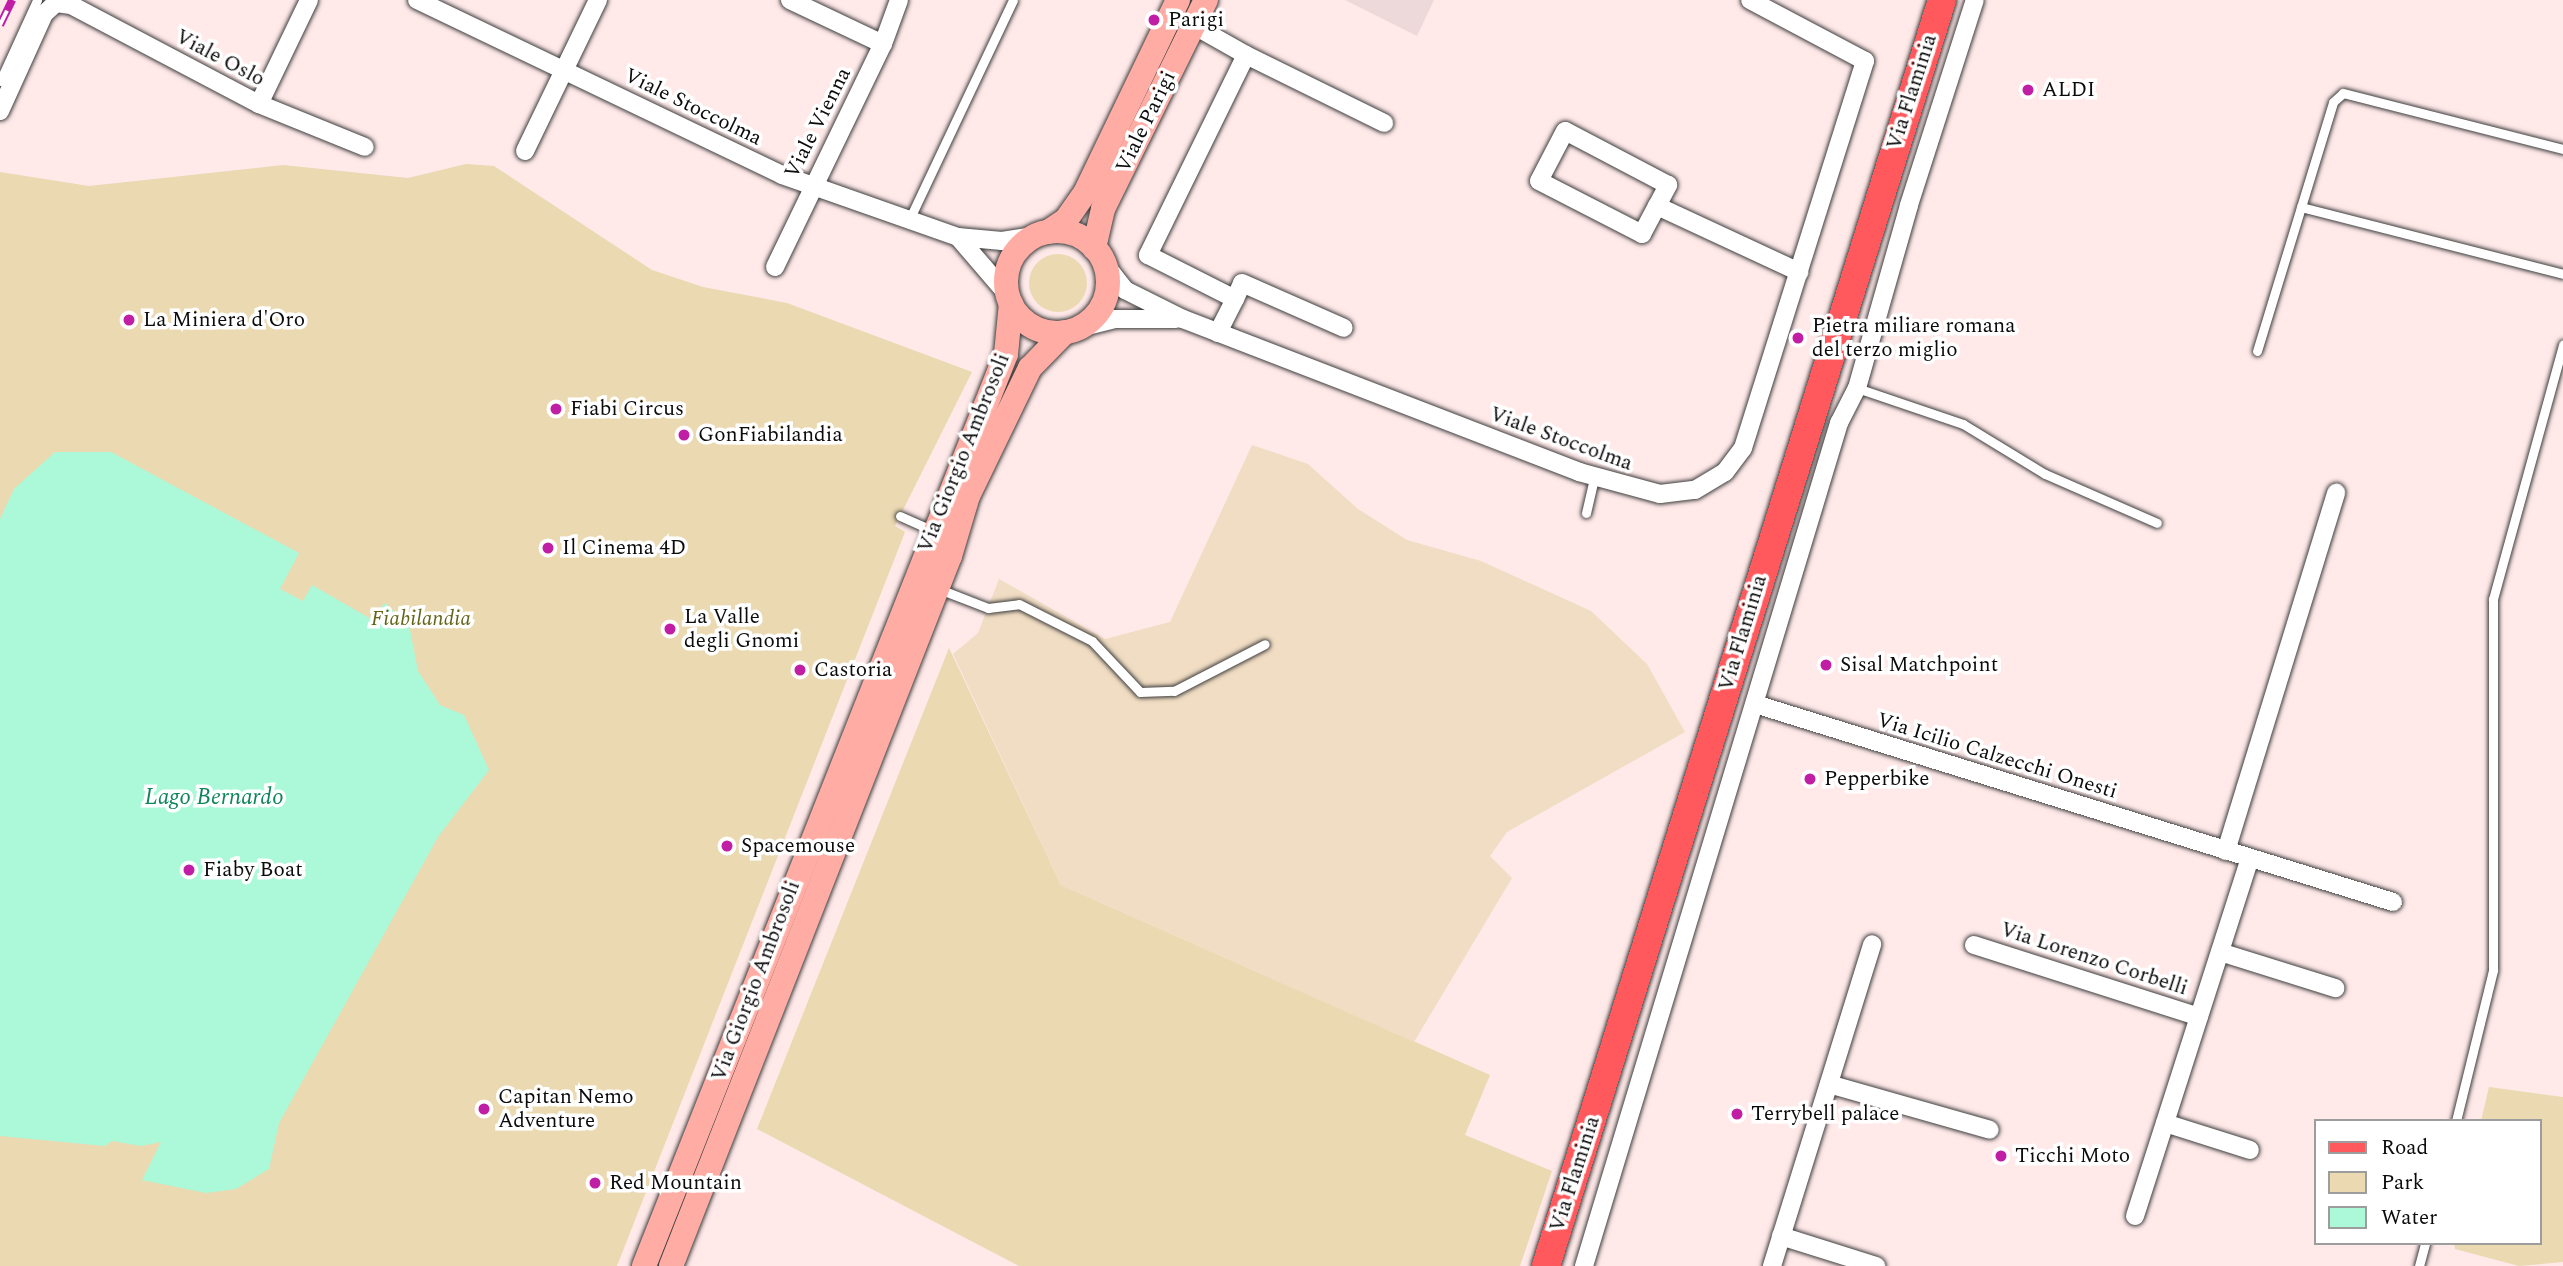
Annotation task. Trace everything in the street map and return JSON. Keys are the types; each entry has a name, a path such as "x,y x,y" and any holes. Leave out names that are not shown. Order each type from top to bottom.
{"main road":[{"name":"Viale Parigi","path":"1041,234 1066,220 1086,191 1178,0"},
{"name":"Viale Parigi","path":"1099,256 1103,209 1206,0"},
{"name":"Via Flaminia","path":"1546,1266 1843,308 1942,0"},
{"path":"1041,234 1074,234 1099,256 1104,300 1074,329 1031,327 1009,298 1006,279 1014,254 1041,234"},
{"name":"Via Giorgio Ambrosoli","path":"644,1266 933,531 1006,354 1009,298"},
{"name":"Via Giorgio Ambrosoli","path":"671,1266 937,588 968,496 1030,368 1074,329"}],"street":[{"path":"259,104 309,0"},
{"name":"Viale Stoccolma","path":"417,0 811,186 958,237 1002,241 1041,234"},
{"path":"525,151 598,0"},
{"path":"790,0 883,44"},
{"name":"Viale Vienna","path":"775,267 811,186 883,44 900,0"},
{"name":"Viale Stoccolma","path":"1099,256 1125,290 1183,319 1594,477 1660,494 1695,489 1725,472 1743,448 1866,61 1750,0"},
{"name":"Via Flaminia","path":"1584,1266 1839,423 1857,388 1875,320 1975,0"},
{"name":"Viale Oslo","path":"0,111 44,13 56,3 71,5 259,104 365,147"},
{"path":"1194,25 1246,55 1384,123"},
{"path":"1235,299 1149,255 1246,55"},
{"path":"1565,131 1668,185 1657,206 1642,234 1539,181 1565,131"},
{"path":"1657,206 1799,272"},
{"path":"958,237 1009,298"},
{"path":"1219,333 1242,284 1344,328"},
{"path":"1843,308 1875,320"},
{"name":"Viale Stoccolma","path":"1074,329 1114,319 1183,319"},
{"path":"2226,851 2336,494"},
{"name":"Via Icilio Calzecchi Onesti","path":"1755,704 2393,902"},
{"path":"2135,1216 2250,858"},
{"path":"1772,1266 1872,944"},
{"name":"Via Lorenzo Corbelli","path":"1974,945 2199,1017"},
{"path":"2220,952 2334,988"},
{"path":"1829,1084 1990,1130"},
{"path":"2165,1123 2250,1150"},
{"path":"1781,1236 1876,1266"}],"lane":[{"path":"0,81 37,0"},
{"path":"909,220 1013,0"},
{"path":"2258,351 2333,102 2343,93 2563,149"},
{"path":"2301,207 2563,274"},
{"path":"2456,1119 2493,970 2493,599 2563,344"},
{"path":"1857,388 1963,424 2045,474 2157,523"},
{"path":"1586,513 1594,477"},
{"path":"900,516 933,531"},
{"path":"937,588 988,608 1019,604 1032,610 1092,641 1140,692 1174,691 1265,644"},
{"path":"2419,1266 2424,1245"}],"green space":[{"name":"Fiabilandia","path":"466,164 494,166 652,270 703,287 787,303 972,372 895,526 905,532 617,1266 0,1266 0,172 89,186 283,165 408,178"},
{"path":"1052,254 1064,254 1079,262 1087,277 1087,289 1079,304 1064,312 1052,312 1037,304 1029,289 1029,277 1037,262"},
{"path":"949,648 1061,885 1490,1075 1465,1135 1552,1171 1520,1266 1019,1266 757,1129"},
{"path":"2489,1087 2563,1097 2563,1262 2519,1266 2455,1249 2454,1245 2542,1245 2542,1119 2481,1119"}],"shaded area":[{"path":"1345,0 1434,0 1417,36"},
{"path":"1252,445 1308,464 1358,509 1407,540 1481,561 1591,611 1647,664 1685,732 1507,832 1490,856 1512,878 1414,1042 1061,885 953,654 978,633 999,579 1105,639 1170,622"}],"water":[{"name":"Lago Bernardo","path":"55,452 111,452 299,553 280,589 303,601 312,585 371,619 385,603 409,625 418,671 440,705 464,715 489,770 438,837 279,1123 269,1169 236,1189 206,1193 142,1180 161,1142 141,1146 112,1141 105,1146 0,1136 0,519 14,489"}],"railway":[{"path":"0,25 12,0"}],"place":[{"name":"Parigi","path":"1154,20"},
{"name":"ALDI","path":"2028,90"},
{"name":"La Miniera d'Oro","path":"129,320"},
{"name":"Pietra miliare romana del terzo miglio","path":"1798,338"},
{"name":"Fiabi Circus","path":"556,409"},
{"name":"GonFiabilandia","path":"684,435"},
{"name":"Il Cinema 4D","path":"548,548"},
{"name":"La Valle degli Gnomi","path":"670,629"},
{"name":"Sisal Matchpoint","path":"1826,665"},
{"name":"Castoria","path":"800,670"},
{"name":"Pepperbike","path":"1810,779"},
{"name":"Spacemouse","path":"727,846"},
{"name":"Fiaby Boat","path":"189,870"},
{"name":"Capitan Nemo Adventure","path":"484,1109"},
{"name":"Terrybell palace","path":"1737,1114"},
{"name":"Ticchi Moto","path":"2001,1156"},
{"name":"Red Mountain","path":"595,1183"}]}
